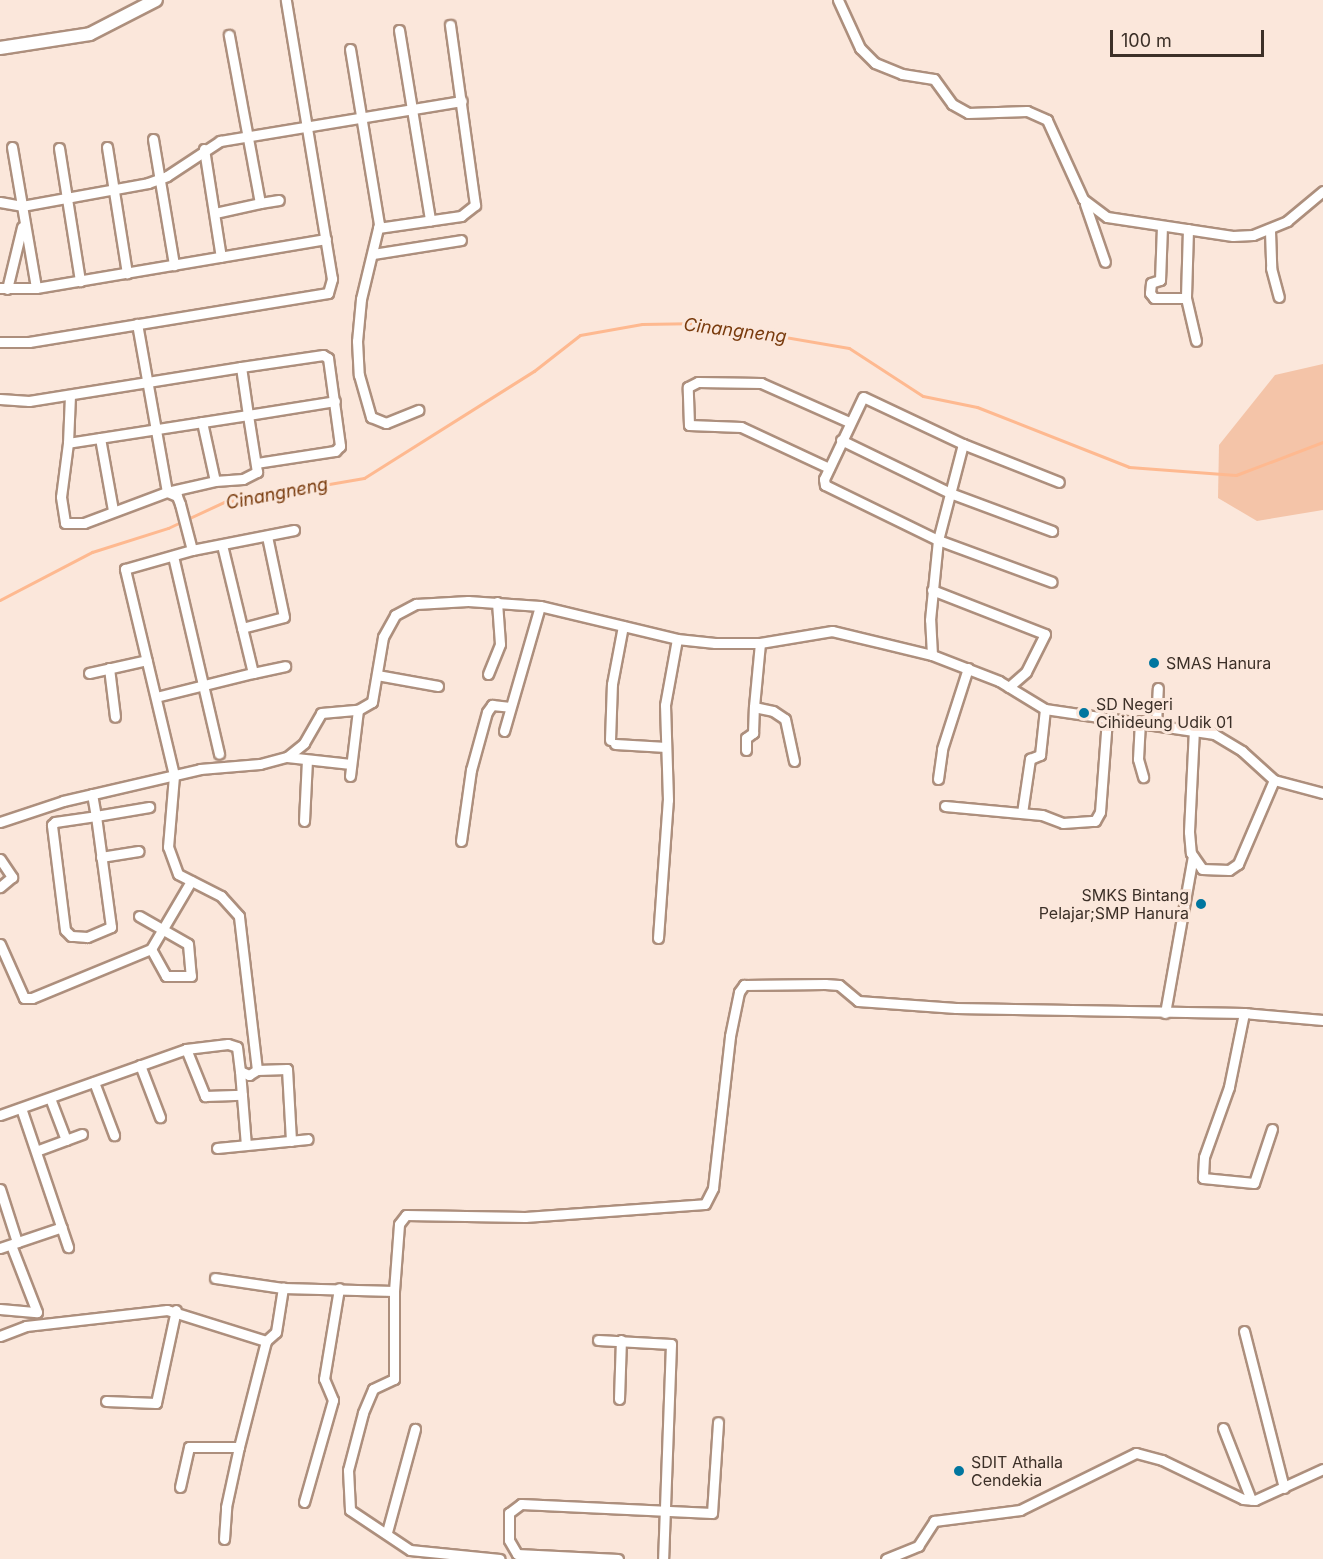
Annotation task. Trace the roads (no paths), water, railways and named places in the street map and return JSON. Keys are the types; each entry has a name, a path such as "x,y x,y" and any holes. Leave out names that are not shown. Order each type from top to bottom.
{"street":[{"path":"0,48 90,34 156,0"},
{"path":"0,342 14,344 328,293 332,279 286,0"},
{"path":"838,0 860,48 875,63 902,74 934,79 952,104 969,113 1027,111 1047,120 1100,239 1105,262"},
{"path":"378,228 461,216 475,205 450,26"},
{"path":"399,30 414,110 430,220"},
{"path":"230,35 260,203"},
{"path":"350,49 363,118 378,228 361,299 357,341 368,409 371,417 386,423 418,410"},
{"path":"0,202 22,206 160,180 219,141 462,101"},
{"path":"153,139 174,265"},
{"path":"12,147 23,223 36,288"},
{"path":"107,147 127,273"},
{"path":"59,148 80,281"},
{"path":"204,149 221,257"},
{"path":"1083,199 1107,217 1233,236 1270,231 1323,191"},
{"path":"215,213 279,200"},
{"path":"23,223 4,288 36,288 326,239"},
{"path":"1162,226 1160,280 1151,283 1150,293 1154,298 1186,298"},
{"path":"1188,230 1186,298 1188,319 1196,341"},
{"path":"1270,231 1271,268 1279,297"},
{"path":"373,254 461,240"},
{"path":"137,324 167,492"},
{"path":"0,399 29,402 241,367 323,355 328,358 340,446 335,451 257,463"},
{"path":"70,395 68,443 61,497 64,523 84,523 113,510 167,492 215,481 243,479 257,472 241,367"},
{"path":"829,468 741,427 688,425 688,387 698,382 761,383 849,423"},
{"path":"1053,582 938,540 830,488 824,479 863,397 963,444 1059,482"},
{"path":"68,443 335,401"},
{"path":"202,422 215,481"},
{"path":"100,438 113,510"},
{"path":"841,440 950,493 1052,531"},
{"path":"932,655 932,590 938,540 963,444"},
{"path":"167,492 177,496 192,550"},
{"path":"257,1070 239,916 221,896 178,874 168,847 174,775 125,569 192,550 294,530"},
{"path":"242,628 284,617 267,536"},
{"path":"222,545 253,673"},
{"path":"173,556 219,754"},
{"path":"932,590 1045,634 1026,672 1010,687"},
{"path":"287,758 304,743 321,713 358,710 374,698 383,637 395,615 404,609 434,602 498,602 540,606 677,639 760,643 832,632 932,655 1010,687 1046,709 1194,729 1225,739 1274,780 1323,793"},
{"path":"488,674 500,644 498,602"},
{"path":"504,731 540,606"},
{"path":"622,626 612,684 612,742 666,747"},
{"path":"658,938 668,800 666,698 677,639"},
{"path":"746,750 746,738 753,733 760,643"},
{"path":"89,673 147,660"},
{"path":"156,697 285,666"},
{"path":"109,668 115,717"},
{"path":"938,779 942,749 968,668"},
{"path":"377,675 438,686"},
{"path":"1156,723 1158,688"},
{"path":"460,841 471,770 487,712 492,705 510,707"},
{"path":"754,707 773,711 785,719 794,761"},
{"path":"1022,813 1030,759 1040,755 1046,709"},
{"path":"350,776 358,710"},
{"path":"945,806 1022,813 1063,823 1091,823 1099,818 1107,718"},
{"path":"1140,722 1138,759 1143,777"},
{"path":"1165,1013 1193,856 1189,820 1194,729"},
{"path":"0,822 92,794 174,775 287,758 351,764"},
{"path":"304,821 307,760"},
{"path":"1193,856 1203,869 1229,870 1238,864 1274,780"},
{"path":"92,794 96,816 111,927 87,938 71,936 65,930 52,825 96,816 149,807"},
{"path":"101,857 139,851"},
{"path":"0,860 12,878 0,887"},
{"path":"0,944 24,998 151,949 191,881"},
{"path":"139,916 164,927 191,949 190,976 166,976 151,949"},
{"path":"500,1559 410,1550 387,1532 353,1515 347,1482 354,1440 371,1391 394,1379 394,1291 399,1224 406,1215 525,1217 705,1204 713,1188 730,1036 739,992 744,985 832,984 839,985 858,1001 956,1008 1244,1013 1323,1020"},
{"path":"1244,1013 1228,1087 1204,1157 1203,1178 1254,1183 1272,1129"},
{"path":"0,1115 186,1049 228,1044 237,1047 246,1145"},
{"path":"186,1049 201,1093 208,1097 242,1095"},
{"path":"140,1065 160,1118"},
{"path":"240,1071 249,1075 257,1070 287,1069 291,1140"},
{"path":"94,1082 114,1135"},
{"path":"50,1098 66,1140"},
{"path":"21,1108 68,1247"},
{"path":"36,1151 82,1134"},
{"path":"217,1148 308,1139"},
{"path":"0,1189 14,1243 37,1312 0,1309"},
{"path":"0,1248 62,1227"},
{"path":"215,1278 283,1288 394,1291"},
{"path":"224,1539 226,1507 239,1447 266,1341 276,1332 283,1288"},
{"path":"304,1502 333,1400 324,1379 339,1288"},
{"path":"0,1336 26,1326 176,1310 266,1341"},
{"path":"106,1401 156,1403 176,1310"},
{"path":"1244,1331 1284,1488"},
{"path":"598,1340 671,1344 663,1559"},
{"path":"619,1400 621,1340"},
{"path":"615,1559 527,1556 511,1548 509,1513 514,1506 712,1513 718,1422"},
{"path":"1223,1428 1251,1500"},
{"path":"387,1532 415,1429"},
{"path":"180,1487 189,1448 239,1447"},
{"path":"886,1559 918,1546 934,1521 1020,1510 1136,1453 1162,1460 1231,1496 1251,1500 1284,1488 1323,1469"}],"waterway":[{"name":"Cinangneng","path":"0,600 92,552 168,528 224,502 364,478 534,371 580,335 642,324 703,323 849,348 923,396 977,407 1129,467 1236,475 1323,442"}],"place":[{"name":"SMAS Hanura","path":"1154,663"},
{"name":"SD Negeri Cihideung Udik 01","path":"1084,713"},
{"name":"SMKS Bintang Pelajar;SMP Hanura","path":"1201,904"},
{"name":"SDIT Athalla Cendekia","path":"959,1471"}]}
